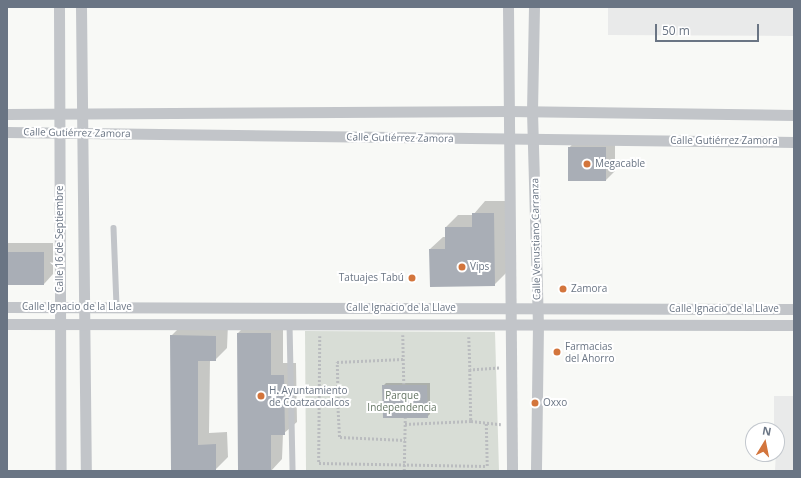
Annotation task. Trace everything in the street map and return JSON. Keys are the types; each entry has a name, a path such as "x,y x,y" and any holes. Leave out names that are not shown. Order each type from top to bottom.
{"street":[{"name":"Calle 16 de Septiembre","path":"59,7 61,471"},
{"path":"81,7 86,471"},
{"path":"508,7 512,471"},
{"name":"Calle Venustiano Carranza","path":"534,7 532,111 538,325 536,471"},
{"name":"Calle Gutiérrez Zamora","path":"7,114 532,111 794,115"},
{"name":"Calle Gutiérrez Zamora","path":"7,132 510,140 794,142"},
{"name":"Calle Ignacio de la Llave","path":"7,307 794,309"},
{"name":"Calle Ignacio de la Llave","path":"7,324 794,325"}],"lane":[{"path":"114,228 117,307"},
{"path":"290,324 293,471"}],"path":[{"path":"402,324 404,384"},
{"path":"328,336 320,336 319,463 404,466 487,466 486,422"},
{"path":"463,337 470,337 471,421"},
{"path":"395,338 410,338"},
{"path":"403,360 337,362 340,437 404,440"},
{"path":"470,370 510,368"},
{"path":"306,403 338,403"},
{"path":"404,471 405,418"},
{"path":"405,424 471,421 511,424"}],"shaded area":[{"path":"608,7 794,7 794,36 608,35"},
{"path":"774,396 794,396 794,471 775,471 775,462 785,462 785,422 774,422"}],"green space":[{"name":"Parque Independencia","path":"305,331 495,332 499,471 306,471"}],"building":[{"name":"Megacable","path":"568,147 606,147 606,181 568,181"},
{"name":"Vips","path":"472,213 494,213 495,286 430,287 429,249 445,249 445,227 472,227"},
{"path":"7,252 44,252 44,285 7,285"},
{"name":"H. Ayuntamiento de Coatzacoalcos","path":"237,333 271,333 271,375 284,375 285,435 271,435 271,471 238,471"},
{"path":"170,335 216,336 216,361 198,361 198,445 216,444 216,470 171,471"},
{"path":"382,385 427,385 428,418 383,418"}],"place":[{"name":"Megacable","path":"587,164"},
{"name":"Vips","path":"462,267"},
{"name":"Tatuajes Tabú","path":"412,278"},
{"name":"Zamora","path":"563,289"},
{"name":"Farmacias del Ahorro","path":"557,352"},
{"name":"H. Ayuntamiento de Coatzacoalcos","path":"261,396"},
{"name":"Oxxo","path":"535,403"}]}
